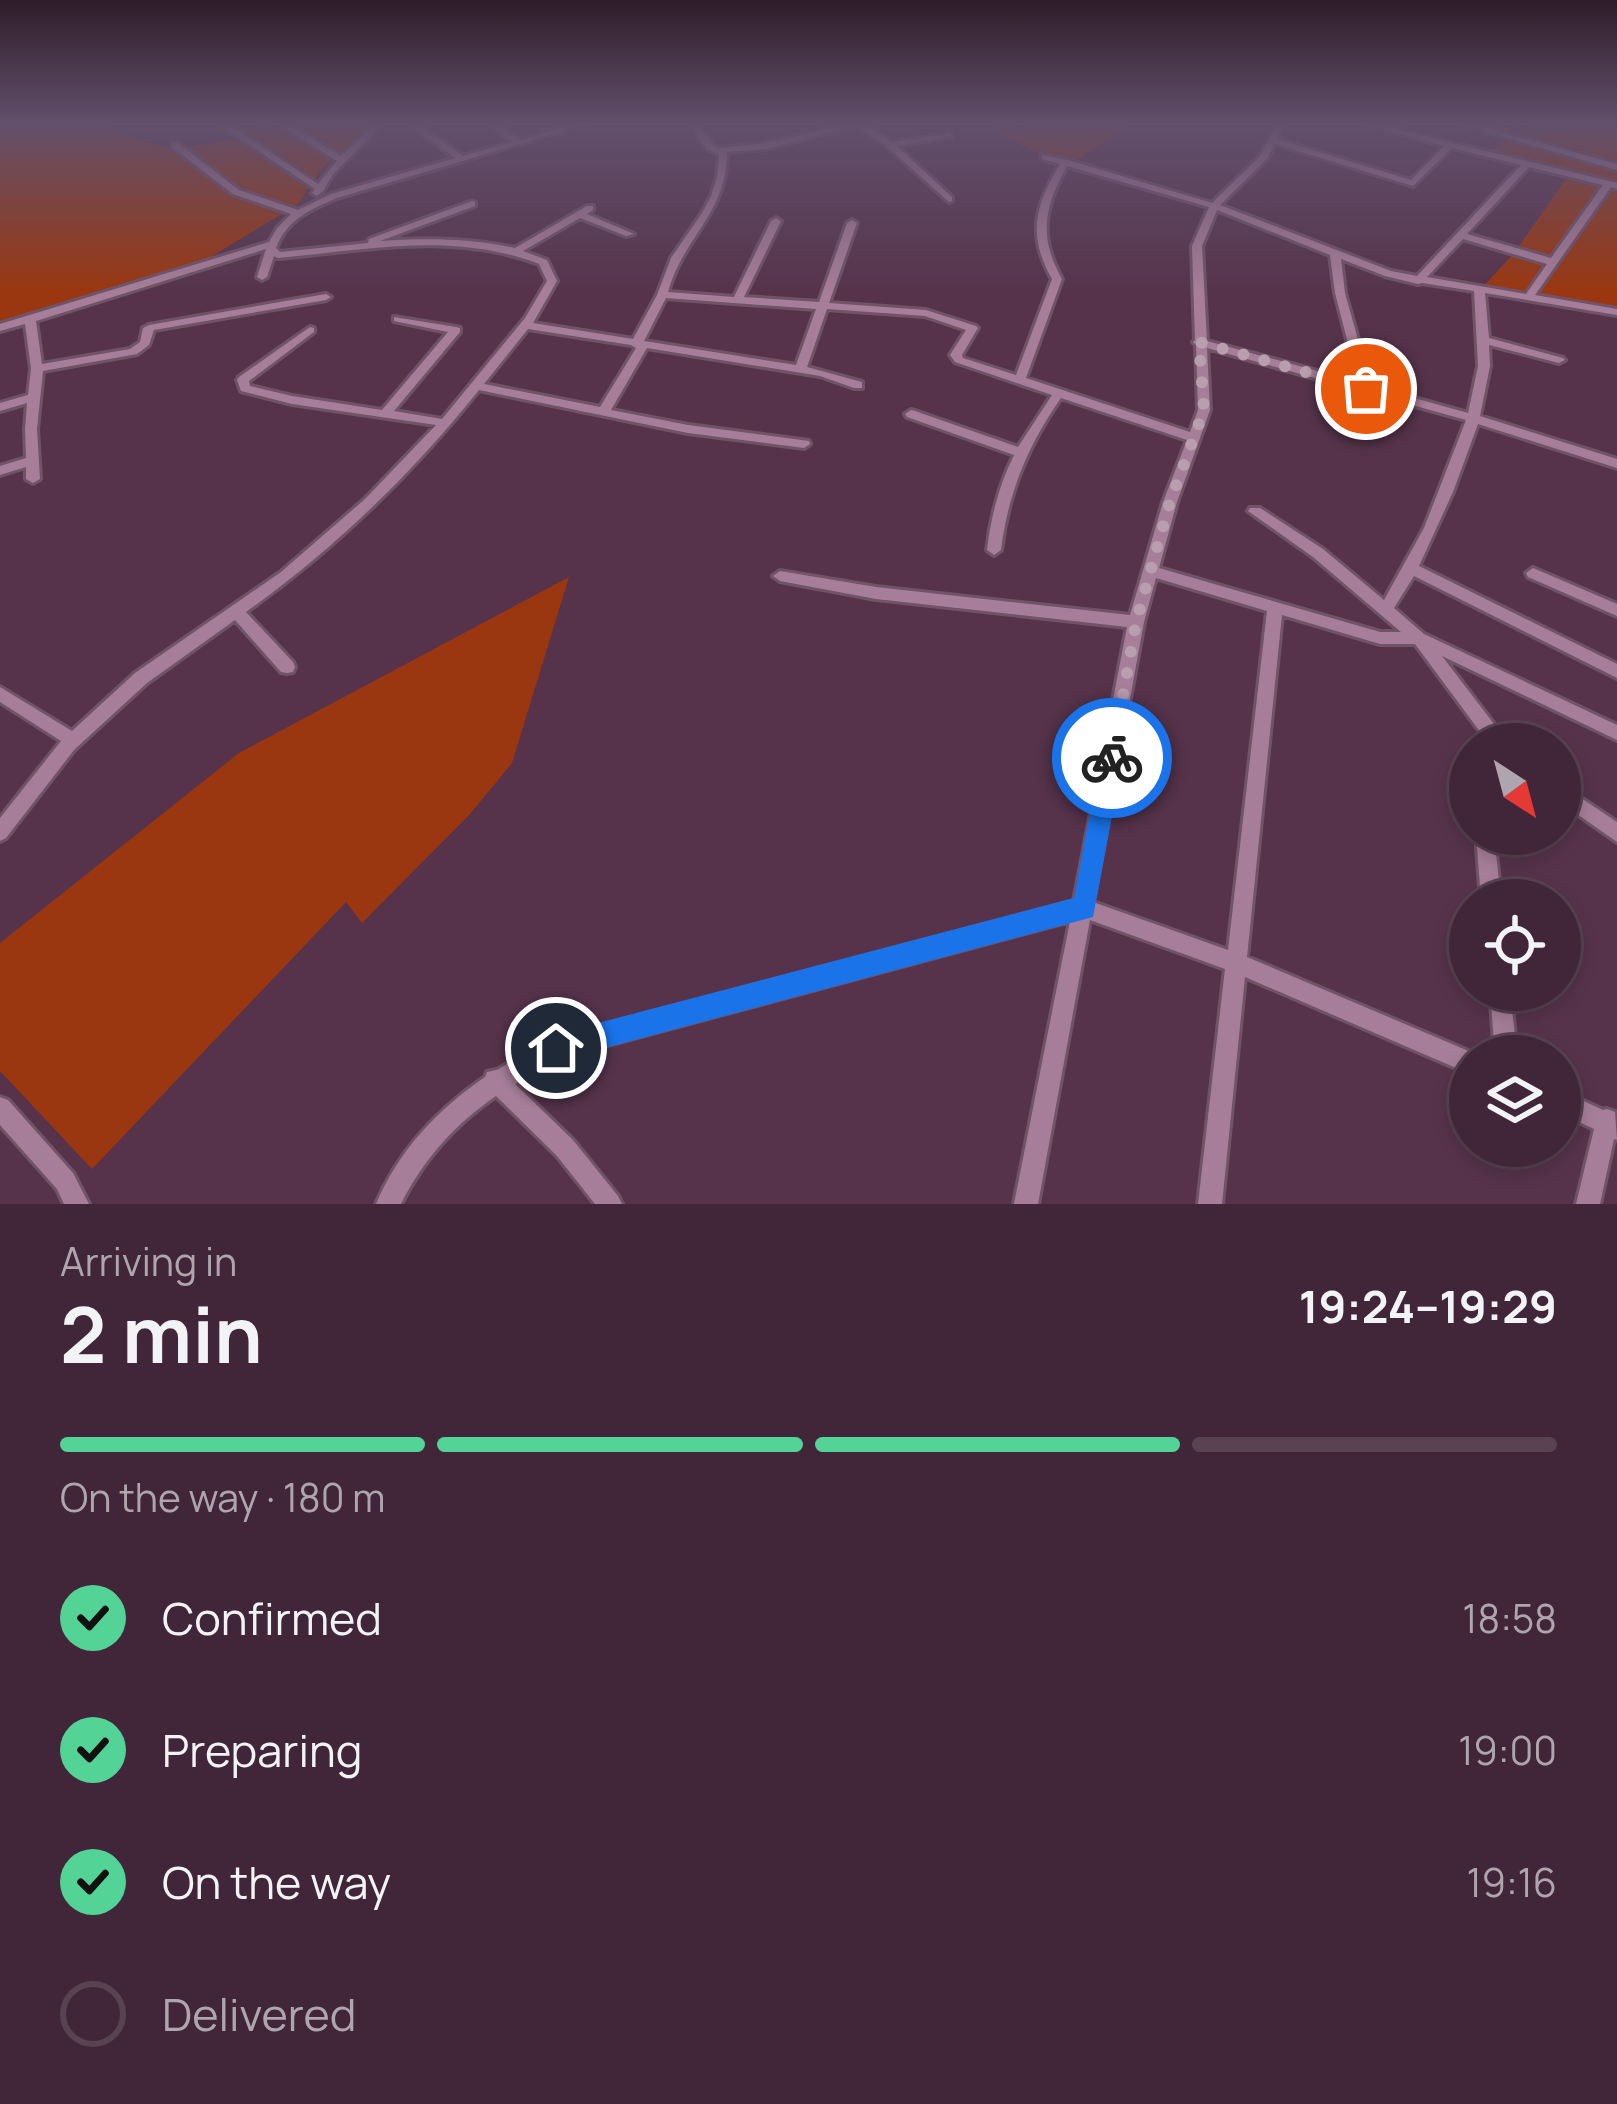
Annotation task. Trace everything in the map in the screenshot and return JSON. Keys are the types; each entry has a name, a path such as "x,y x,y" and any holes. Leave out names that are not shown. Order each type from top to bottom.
{"street":[{"path":"221,180 236,192 304,210 391,180"},
{"path":"307,180 320,189"},
{"path":"262,277 272,247 327,180"},
{"path":"603,412 639,346 677,256 722,190 722,180"},
{"path":"928,180 949,199"},
{"path":"1020,380 1057,279 1047,263 1040,209 1055,180"},
{"path":"1127,180 1214,206 1418,281 1617,312"},
{"path":"1026,1204 1136,622 1170,502 1204,410 1197,246 1214,206 1236,180"},
{"path":"1418,281 1513,180"},
{"path":"1528,298 1613,185"},
{"path":"358,247 472,204"},
{"path":"515,252 585,211 629,234"},
{"path":"737,301 776,221"},
{"path":"800,370 852,223"},
{"path":"1463,236 1553,262"},
{"path":"0,832 74,740 141,678 286,576 370,502 446,423 526,325 552,281 543,262 515,252 457,244 278,255 272,247"},
{"path":"0,328 272,247"},
{"path":"1335,254 1340,293 1366,389"},
{"path":"1385,610 1410,568 1473,418 1484,368 1479,290"},
{"path":"662,295 926,314 965,323 972,328 956,355 959,360 1193,438"},
{"path":"37,368 134,352 145,343 149,328 326,297"},
{"path":"385,414 456,330 398,319"},
{"path":"30,320 37,368 33,479"},
{"path":"526,325 800,370 858,385"},
{"path":"310,330 243,380 244,388 446,423"},
{"path":"1482,340 1559,360"},
{"path":"1199,342 1473,418 1617,464"},
{"path":"475,386 688,429 804,444"},
{"path":"994,550 996,523 1019,452 1059,393"},
{"path":"0,407 34,398"},
{"path":"911,414 1019,452"},
{"path":"0,471 32,460"},
{"path":"1255,511 1318,553 1419,638 1483,723"},
{"path":"1410,568 1617,671"},
{"path":"1153,572 1380,638 1419,638 1617,733"},
{"path":"1533,573 1617,610"},
{"path":"780,576 876,593 1136,622"},
{"path":"1210,1204 1275,606"},
{"path":"235,610 287,667"},
{"path":"0,694 74,740"},
{"path":"1581,807 1617,833"},
{"path":"388,1204 400,1175 443,1123 495,1080 556,1048 1084,908 1239,964 1449,1055"},
{"path":"495,1080 565,1148 610,1204"},
{"path":"0,1108 64,1181 76,1204"},
{"path":"1581,1111 1612,1125 1588,1204"}],"shaded area":[{"path":"0,180 314,180 298,204 199,264 0,325"},
{"path":"1565,180 1617,180 1617,309 1480,290 1514,253"},
{"path":"569,577 512,763 470,814 362,923 346,902 92,1169 0,1071 0,943 239,753"}],"way so far":[{"path":"1112,758 1136,622 1170,502 1204,410 1199,342 1366,389"}],"route":[{"path":"556,1048 1084,908 1112,758"}]}
